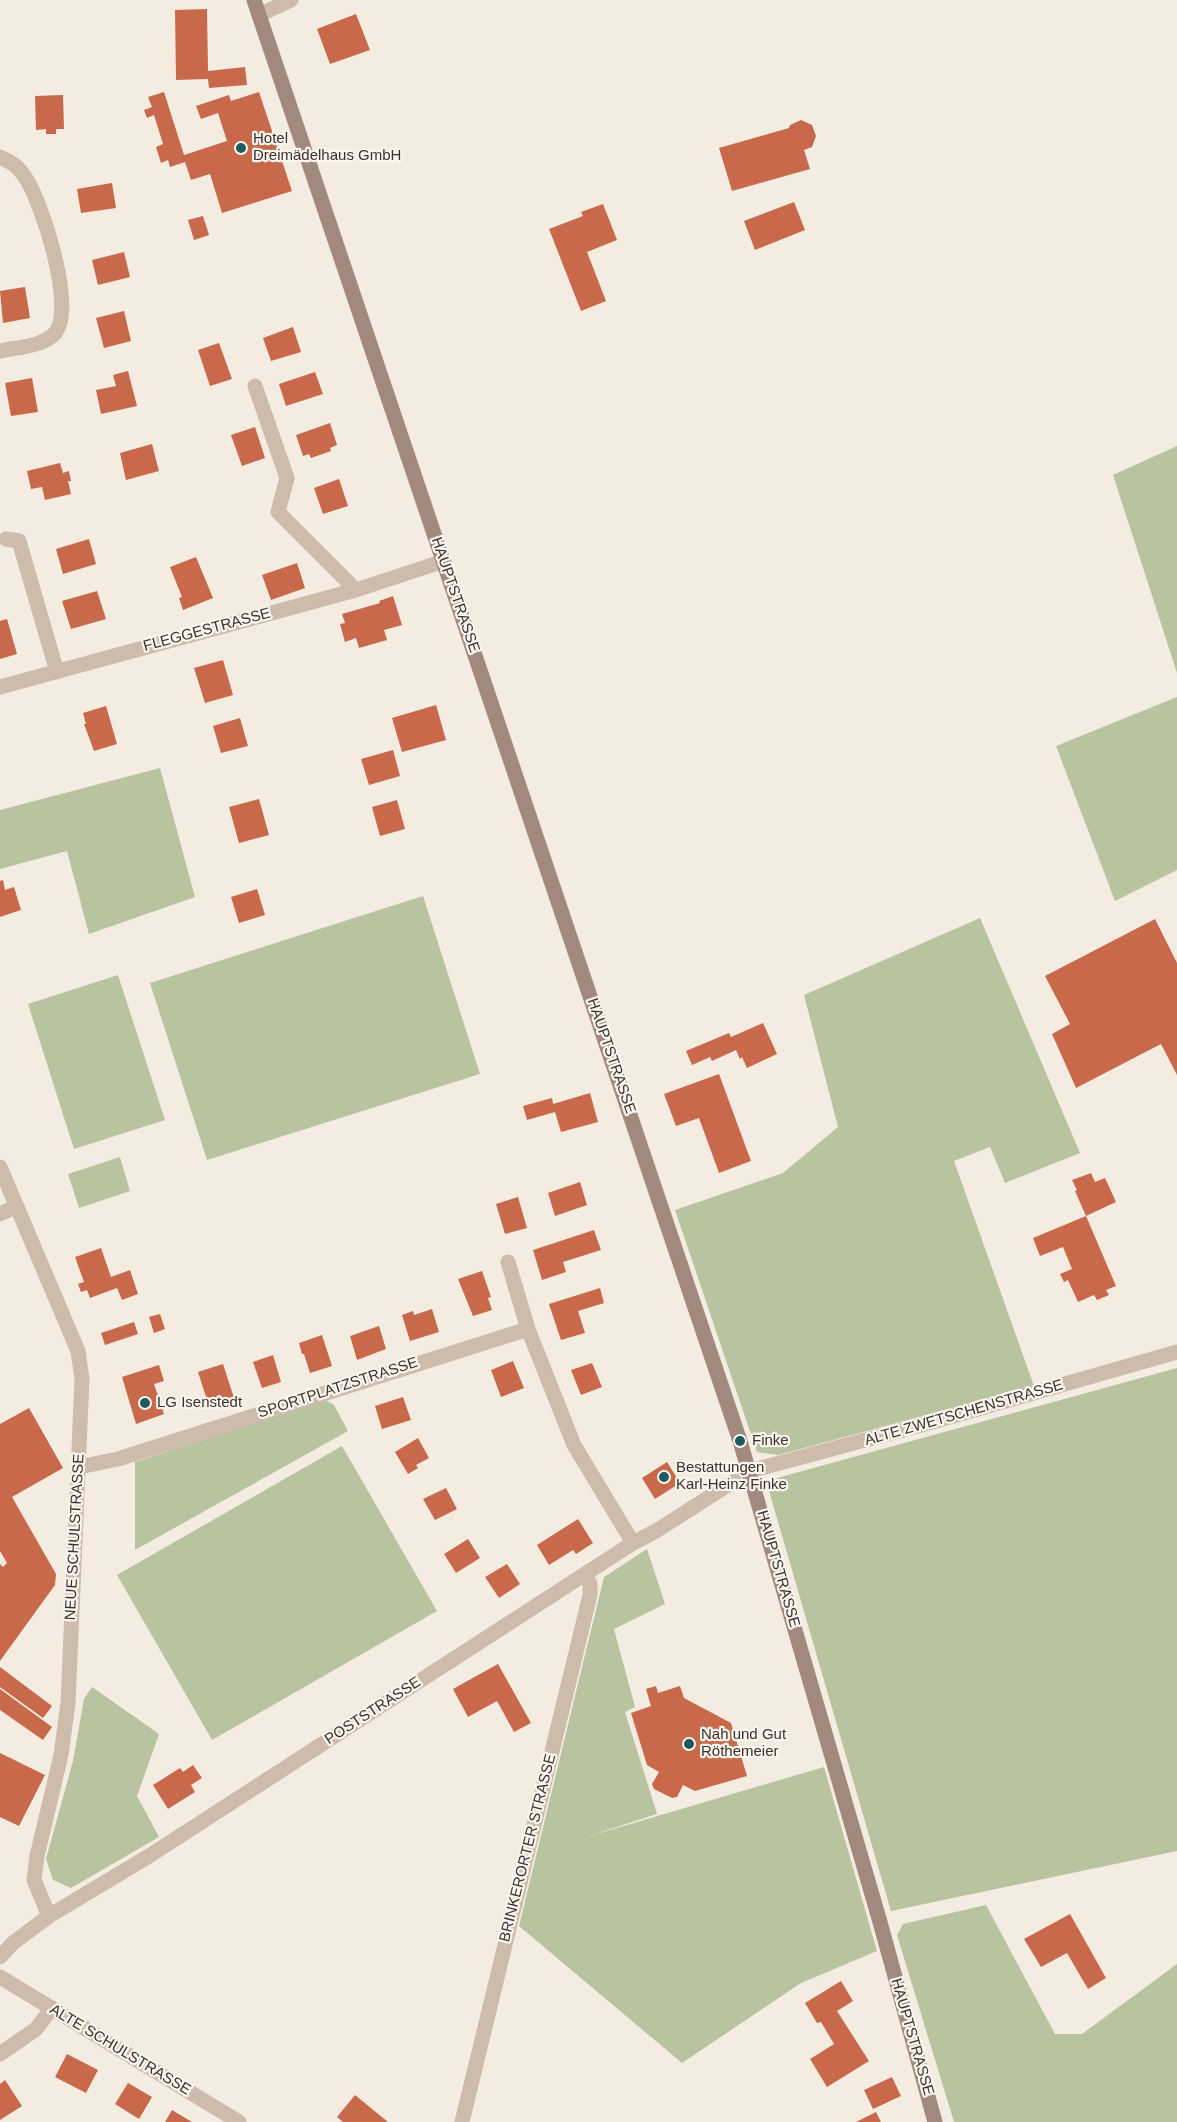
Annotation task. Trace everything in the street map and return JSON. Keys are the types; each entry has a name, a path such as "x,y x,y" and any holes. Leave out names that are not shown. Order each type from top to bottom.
{"main road":[{"name":"HAUPTSTRASSE","path":"256,7 750,1471 935,2122"}],"street":[{"path":"256,7 291,0"},
{"path":"0,157 14,163 26,178 42,212 54,250 63,311 56,331 43,342 0,351"},
{"path":"255,386 287,478 278,512 356,590"},
{"path":"6,539 19,541 57,672"},
{"name":"FLEGGESTRASSE","path":"0,687 158,642 356,590 444,561"},
{"name":"NEUE SCHULSTRASSE","path":"0,1167 78,1351 82,1378 68,1703 61,1755 37,1856 34,1880 49,1916"},
{"path":"0,1214 17,1206"},
{"path":"508,1262 528,1329 574,1445 633,1543"},
{"name":"SPORTPLATZSTRASSE","path":"79,1467 118,1459 528,1329"},
{"name":"ALTE ZWETSCHENSTRASSE","path":"750,1471 920,1426 1177,1352"},
{"name":"POSTSTRASSE","path":"0,1957 13,1943 49,1916 148,1856 633,1543 656,1531 750,1471"},
{"name":"BRINKERORTER STRASSE","path":"462,2122 590,1595 590,1584 585,1575"},
{"name":"ALTE SCHULSTRASSE","path":"0,1977 239,2122"},
{"path":"0,2054 36,2029 52,2008"}],"green space":[{"path":"1177,446 1177,673 1113,475"},
{"path":"1177,697 1177,870 1115,901 1056,746"},
{"path":"160,768 195,897 89,934 67,851 0,869 0,810"},
{"path":"423,896 480,1074 207,1160 150,983"},
{"path":"980,918 1080,1153 1005,1183 990,1147 954,1161 1034,1386 778,1455 757,1452 675,1210 783,1173 838,1127 804,995"},
{"path":"118,975 165,1120 74,1149 28,1004"},
{"path":"120,1157 130,1191 79,1208 68,1174"},
{"path":"1177,1368 1177,1851 891,1911 767,1484 777,1478"},
{"path":"325,1400 334,1405 348,1431 135,1550 135,1462"},
{"path":"342,1446 437,1611 212,1740 117,1575"},
{"path":"647,1549 665,1604 614,1629 635,1707 625,1712 657,1814 586,1837 824,1767 877,1951 801,1983 682,2063 519,1926 604,1577"},
{"path":"92,1687 159,1734 137,1796 159,1837 71,1888 53,1880 46,1859 73,1761 84,1699"},
{"path":"986,1905 1055,2034 1082,2034 1177,1964 1177,2122 954,2122 897,1935 903,1924"}],"building":[{"path":"207,9 208,71 245,67 247,85 209,88 208,79 176,80 175,10"},
{"path":"356,14 370,50 330,64 317,29"},
{"name":"Hotel Dreimädelhaus GmbH","path":"164,92 184,155 227,141 218,113 201,119 196,106 229,95 231,101 259,92 292,191 222,213 210,174 191,180 185,162 170,167 168,160 161,163 156,147 163,144 154,115 147,118 144,110 152,107 148,97"},
{"path":"63,95 64,129 56,129 56,134 46,134 46,129 36,130 35,96"},
{"path":"801,120 812,125 816,136 812,147 804,150 810,169 732,191 719,148 789,128 790,125"},
{"path":"112,183 116,208 81,213 77,189"},
{"path":"794,202 805,230 755,250 744,221"},
{"path":"603,204 617,240 587,252 606,301 581,311 549,229 583,216 581,212"},
{"path":"203,216 209,235 194,240 188,220"},
{"path":"124,252 130,277 98,285 92,260"},
{"path":"25,287 30,318 3,323 0,291"},
{"path":"124,311 131,341 104,348 96,318"},
{"path":"293,327 301,352 271,361 263,338"},
{"path":"219,343 232,379 210,386 198,350"},
{"path":"128,371 137,406 101,414 96,390 116,386 113,375"},
{"path":"315,372 323,394 286,406 279,384"},
{"path":"32,378 38,412 11,416 5,383"},
{"path":"330,423 337,445 330,448 331,451 311,458 309,454 303,456 296,435"},
{"path":"255,427 265,458 242,466 231,435"},
{"path":"152,444 159,471 126,480 120,453"},
{"path":"60,463 63,473 69,471 71,481 68,481 71,494 45,500 42,487 31,489 27,471"},
{"path":"339,479 348,506 323,514 314,488"},
{"path":"89,539 96,564 63,574 56,549"},
{"path":"196,557 213,598 183,610 179,598 182,597 170,567"},
{"path":"297,563 305,588 271,600 262,575"},
{"path":"97,591 106,619 71,629 62,601"},
{"path":"393,596 402,625 384,630 387,640 359,648 356,638 345,642 340,624 345,623 342,614 380,603 379,601"},
{"path":"7,619 17,654 0,659 0,621"},
{"path":"223,660 233,695 205,703 194,668"},
{"path":"436,705 446,740 402,752 392,718"},
{"path":"106,706 117,744 94,751 84,724 86,724 83,713"},
{"path":"240,718 248,746 221,753 213,726"},
{"path":"393,750 400,776 369,785 361,759"},
{"path":"259,799 269,835 239,843 229,807"},
{"path":"397,800 405,829 380,836 372,807"},
{"path":"3,880 5,890 14,887 21,910 0,917 0,881"},
{"path":"257,889 265,915 239,923 231,897"},
{"path":"1155,919 1177,963 1177,1075 1161,1044 1076,1088 1052,1034 1070,1024 1045,976"},
{"path":"763,1023 777,1054 747,1068 736,1050 712,1061 710,1057 692,1065 686,1051 729,1033 731,1037"},
{"path":"719,1074 751,1161 719,1173 699,1118 676,1126 664,1094"},
{"path":"590,1093 598,1122 561,1132 555,1112 527,1120 523,1106 552,1098 553,1104"},
{"path":"1091,1173 1095,1182 1105,1178 1116,1202 1086,1216 1072,1180"},
{"path":"580,1182 587,1205 555,1216 548,1193"},
{"path":"518,1197 527,1228 505,1234 496,1204"},
{"path":"1086,1216 1116,1286 1106,1290 1109,1295 1097,1300 1094,1295 1078,1302 1068,1280 1064,1282 1060,1274 1072,1269 1063,1247 1040,1256 1033,1238"},
{"path":"594,1230 601,1250 563,1262 566,1272 542,1280 533,1250"},
{"path":"101,1248 111,1277 130,1270 138,1294 122,1300 117,1288 90,1298 87,1290 81,1292 78,1284 84,1282 75,1257"},
{"path":"482,1271 491,1297 488,1298 492,1310 473,1316 458,1279"},
{"path":"600,1288 604,1303 578,1311 585,1333 561,1340 549,1304"},
{"path":"432,1309 439,1332 410,1341 402,1315 413,1311 414,1315"},
{"path":"160,1314 165,1329 154,1333 149,1317"},
{"path":"134,1322 138,1334 105,1345 101,1333"},
{"path":"379,1326 386,1349 357,1360 350,1336"},
{"path":"322,1335 332,1366 310,1373 299,1343"},
{"path":"273,1355 281,1382 262,1388 253,1362"},
{"path":"513,1361 524,1388 501,1397 491,1370"},
{"path":"592,1363 602,1387 581,1395 571,1370"},
{"path":"223,1364 234,1398 209,1406 198,1372"},
{"name":"LG Isenstedt","path":"159,1365 164,1381 154,1384 164,1414 136,1424 122,1377"},
{"path":"403,1397 411,1420 382,1429 375,1406"},
{"path":"29,1408 63,1468 12,1497 56,1574 55,1585 0,1661 0,1564 3,1567 7,1563 0,1551 0,1424"},
{"path":"418,1438 429,1458 416,1465 418,1468 408,1474 395,1452"},
{"path":"667,1462 680,1483 655,1499 642,1478"},
{"path":"446,1488 457,1509 435,1520 423,1499"},
{"path":"578,1519 593,1543 576,1554 573,1550 549,1565 537,1545"},
{"path":"468,1539 480,1558 456,1573 444,1554"},
{"path":"507,1564 520,1584 499,1598 485,1577"},
{"path":"498,1664 531,1723 514,1732 497,1701 468,1717 453,1689"},
{"path":"0,1667 52,1706 43,1718 0,1687"},
{"name":"Nah und Gut Röthemeier","path":"656,1686 658,1693 680,1686 684,1698 731,1723 747,1776 695,1791 683,1785 677,1797 672,1798 654,1789 652,1784 659,1772 647,1765 631,1713 651,1706 646,1689"},
{"path":"0,1689 52,1727 43,1740 0,1710"},
{"path":"0,1753 45,1775 19,1826 0,1817"},
{"path":"193,1765 202,1778 191,1785 195,1792 168,1809 153,1785 180,1768 183,1772"},
{"path":"1070,1914 1106,1978 1088,1989 1067,1953 1041,1967 1024,1939"},
{"path":"841,1981 853,2001 837,2011 869,2061 827,2087 810,2059 834,2044 821,2022 817,2023 805,2003"},
{"path":"67,2054 98,2070 86,2093 55,2077"},
{"path":"892,2077 901,2096 873,2109 864,2090"},
{"path":"5,2080 22,2106 0,2120 0,2084"},
{"path":"128,2083 152,2097 139,2119 115,2104"},
{"path":"355,2095 388,2122 343,2122 337,2117"},
{"path":"172,2110 192,2122 165,2122"},
{"path":"876,2112 881,2122 856,2122"}],"place":[{"name":"Hotel Dreimädelhaus GmbH","path":"241,148"},
{"name":"LG Isenstedt","path":"145,1403"},
{"name":"Finke","path":"740,1441"},
{"name":"Bestattungen Karl-Heinz Finke","path":"664,1477"},
{"name":"Nah und Gut Röthemeier","path":"689,1744"}]}
